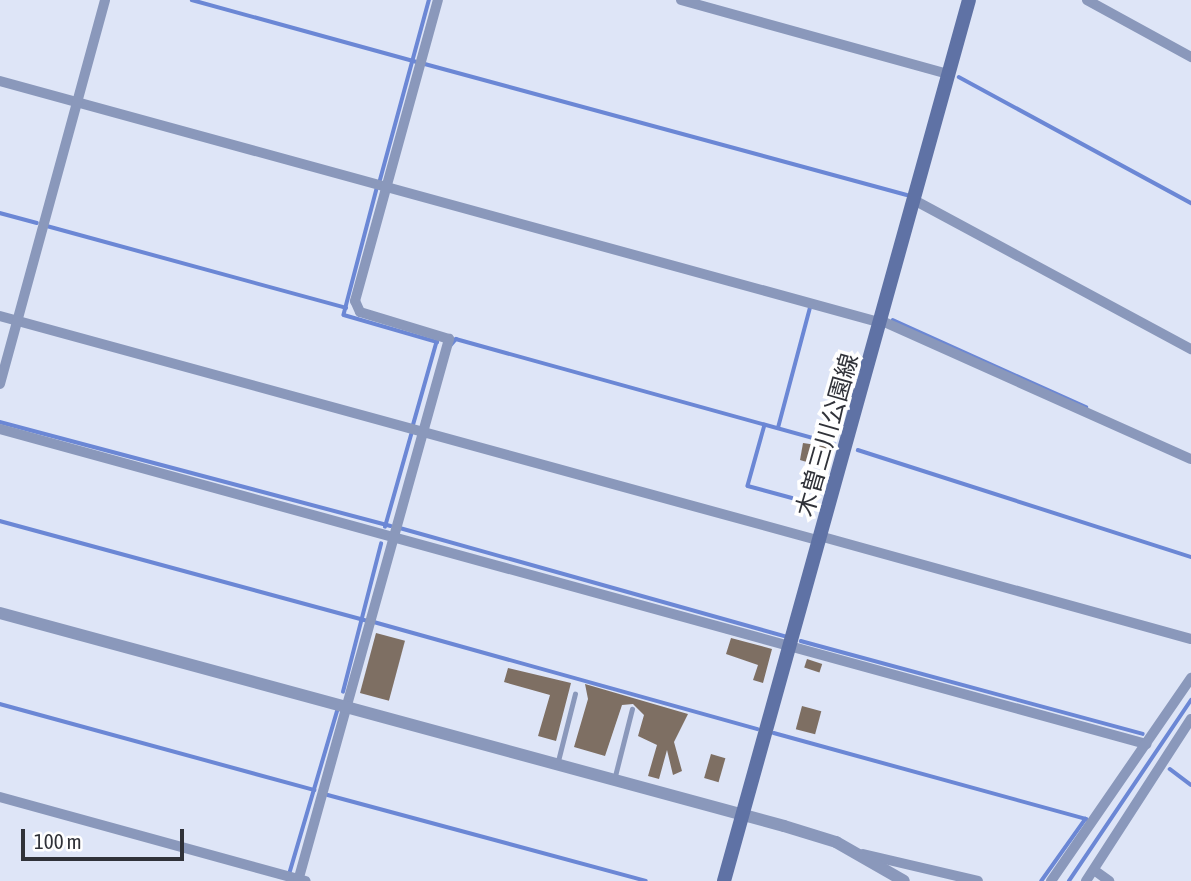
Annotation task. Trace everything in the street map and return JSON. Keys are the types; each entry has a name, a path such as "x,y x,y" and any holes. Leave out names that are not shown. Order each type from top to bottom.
{"main road":[{"name":"木曽三川公園線","path":"724,881 822,539 969,0"}],"street":[{"path":"0,384 105,0"},
{"path":"0,797 301,880 346,707 449,339 360,312 355,301 438,0"},
{"path":"681,0 948,74"},
{"path":"1087,0 1191,57"},
{"path":"0,81 882,322 1191,459"},
{"path":"914,200 1191,349"},
{"path":"0,316 1191,639"},
{"path":"0,429 1146,744"},
{"path":"0,613 743,816 863,855 978,881"},
{"path":"1051,881 1191,678"},
{"path":"1086,881 1191,719"},
{"path":"863,855 904,881"},
{"path":"1094,870 1109,881"}],"lane":[{"path":"557,765 575,694"},
{"path":"614,780 632,709"}],"building":[{"path":"803,443 830,447 826,461 820,466 800,460"},
{"path":"376,633 405,641 389,701 360,693"},
{"path":"731,638 772,649 763,683 753,680 758,665 726,654"},
{"path":"807,659 822,664 819,673 804,668"},
{"path":"508,668 571,683 556,741 538,736 550,695 504,682"},
{"path":"585,684 688,714 674,742 682,771 673,775 667,750 659,779 648,776 657,745 638,736 644,715 633,704 622,705 605,756 574,747 588,699"},
{"path":"802,706 821,711 815,734 796,729"},
{"path":"711,754 725,758 719,782 704,778"}],"waterway":[{"path":"192,0 417,62"},
{"path":"380,180 429,0"},
{"path":"425,64 906,195"},
{"path":"959,77 1191,203"},
{"path":"377,189 344,315 437,342 413,427"},
{"path":"0,213 37,223"},
{"path":"47,226 346,308"},
{"path":"778,428 810,308"},
{"path":"893,320 1086,407"},
{"path":"450,346 456,339 834,444"},
{"path":"0,422 390,526"},
{"path":"765,425 748,486 818,505"},
{"path":"385,527 411,435"},
{"path":"858,450 1191,557"},
{"path":"0,521 365,620"},
{"path":"400,528 785,636"},
{"path":"343,692 381,544"},
{"path":"374,622 757,729"},
{"path":"801,641 1143,734"},
{"path":"1069,881 1191,700"},
{"path":"0,704 314,790"},
{"path":"290,871 337,711"},
{"path":"774,733 1086,819 1042,881"},
{"path":"1170,769 1191,785"},
{"path":"328,795 646,881"}]}
